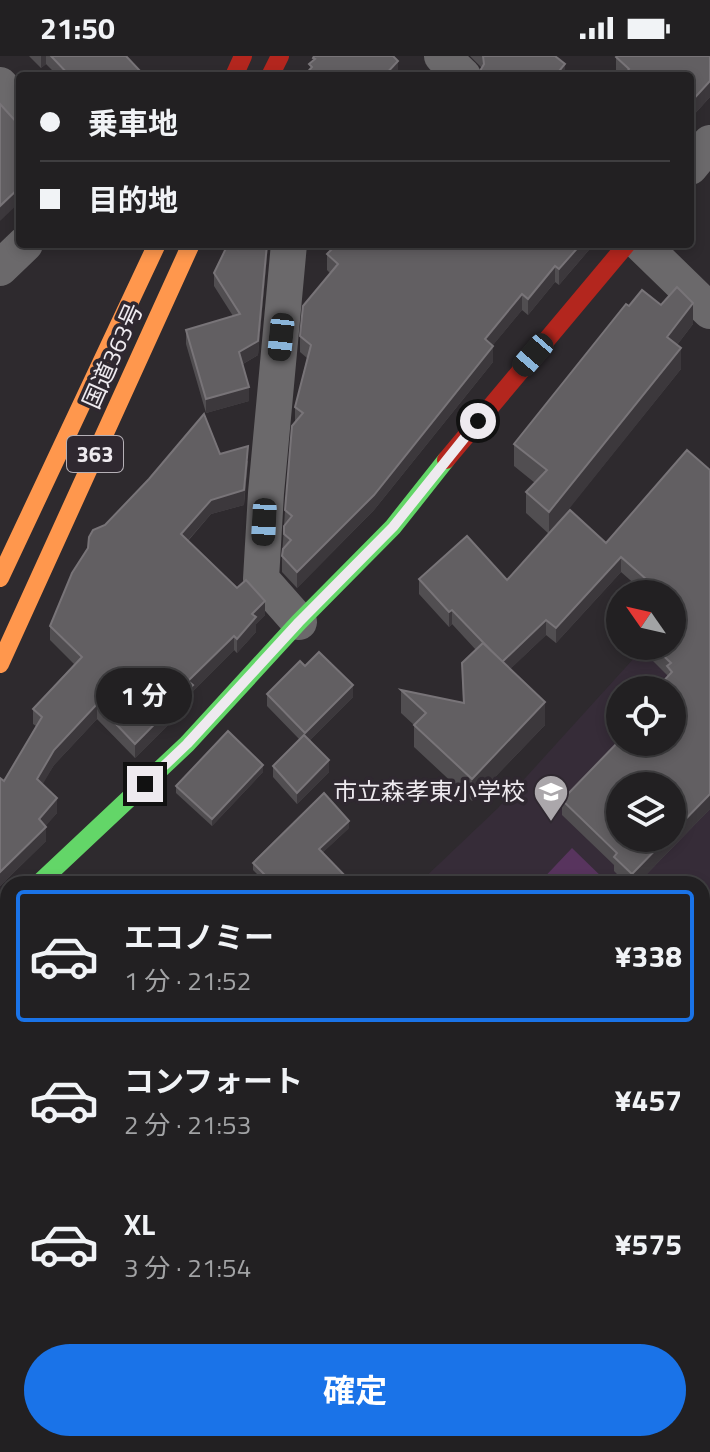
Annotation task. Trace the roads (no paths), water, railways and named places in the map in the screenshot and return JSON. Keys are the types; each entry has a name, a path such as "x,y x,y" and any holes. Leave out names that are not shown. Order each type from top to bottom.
{"main road":[{"path":"47,876 187,744 299,622 393,527 495,399 624,248"},
{"name":"国道363号","path":"0,578 157,253"},
{"name":"国道363号","path":"0,664 157,253"}],"street":[{"path":"442,56 459,72"},
{"path":"0,85 16,103"},
{"path":"694,162 710,143"},
{"path":"0,268 21,248"},
{"path":"289,248 261,579 299,622"},
{"path":"645,248 710,311"}],"place":[{"name":"市立森孝東小学校","path":"551,823"}]}
